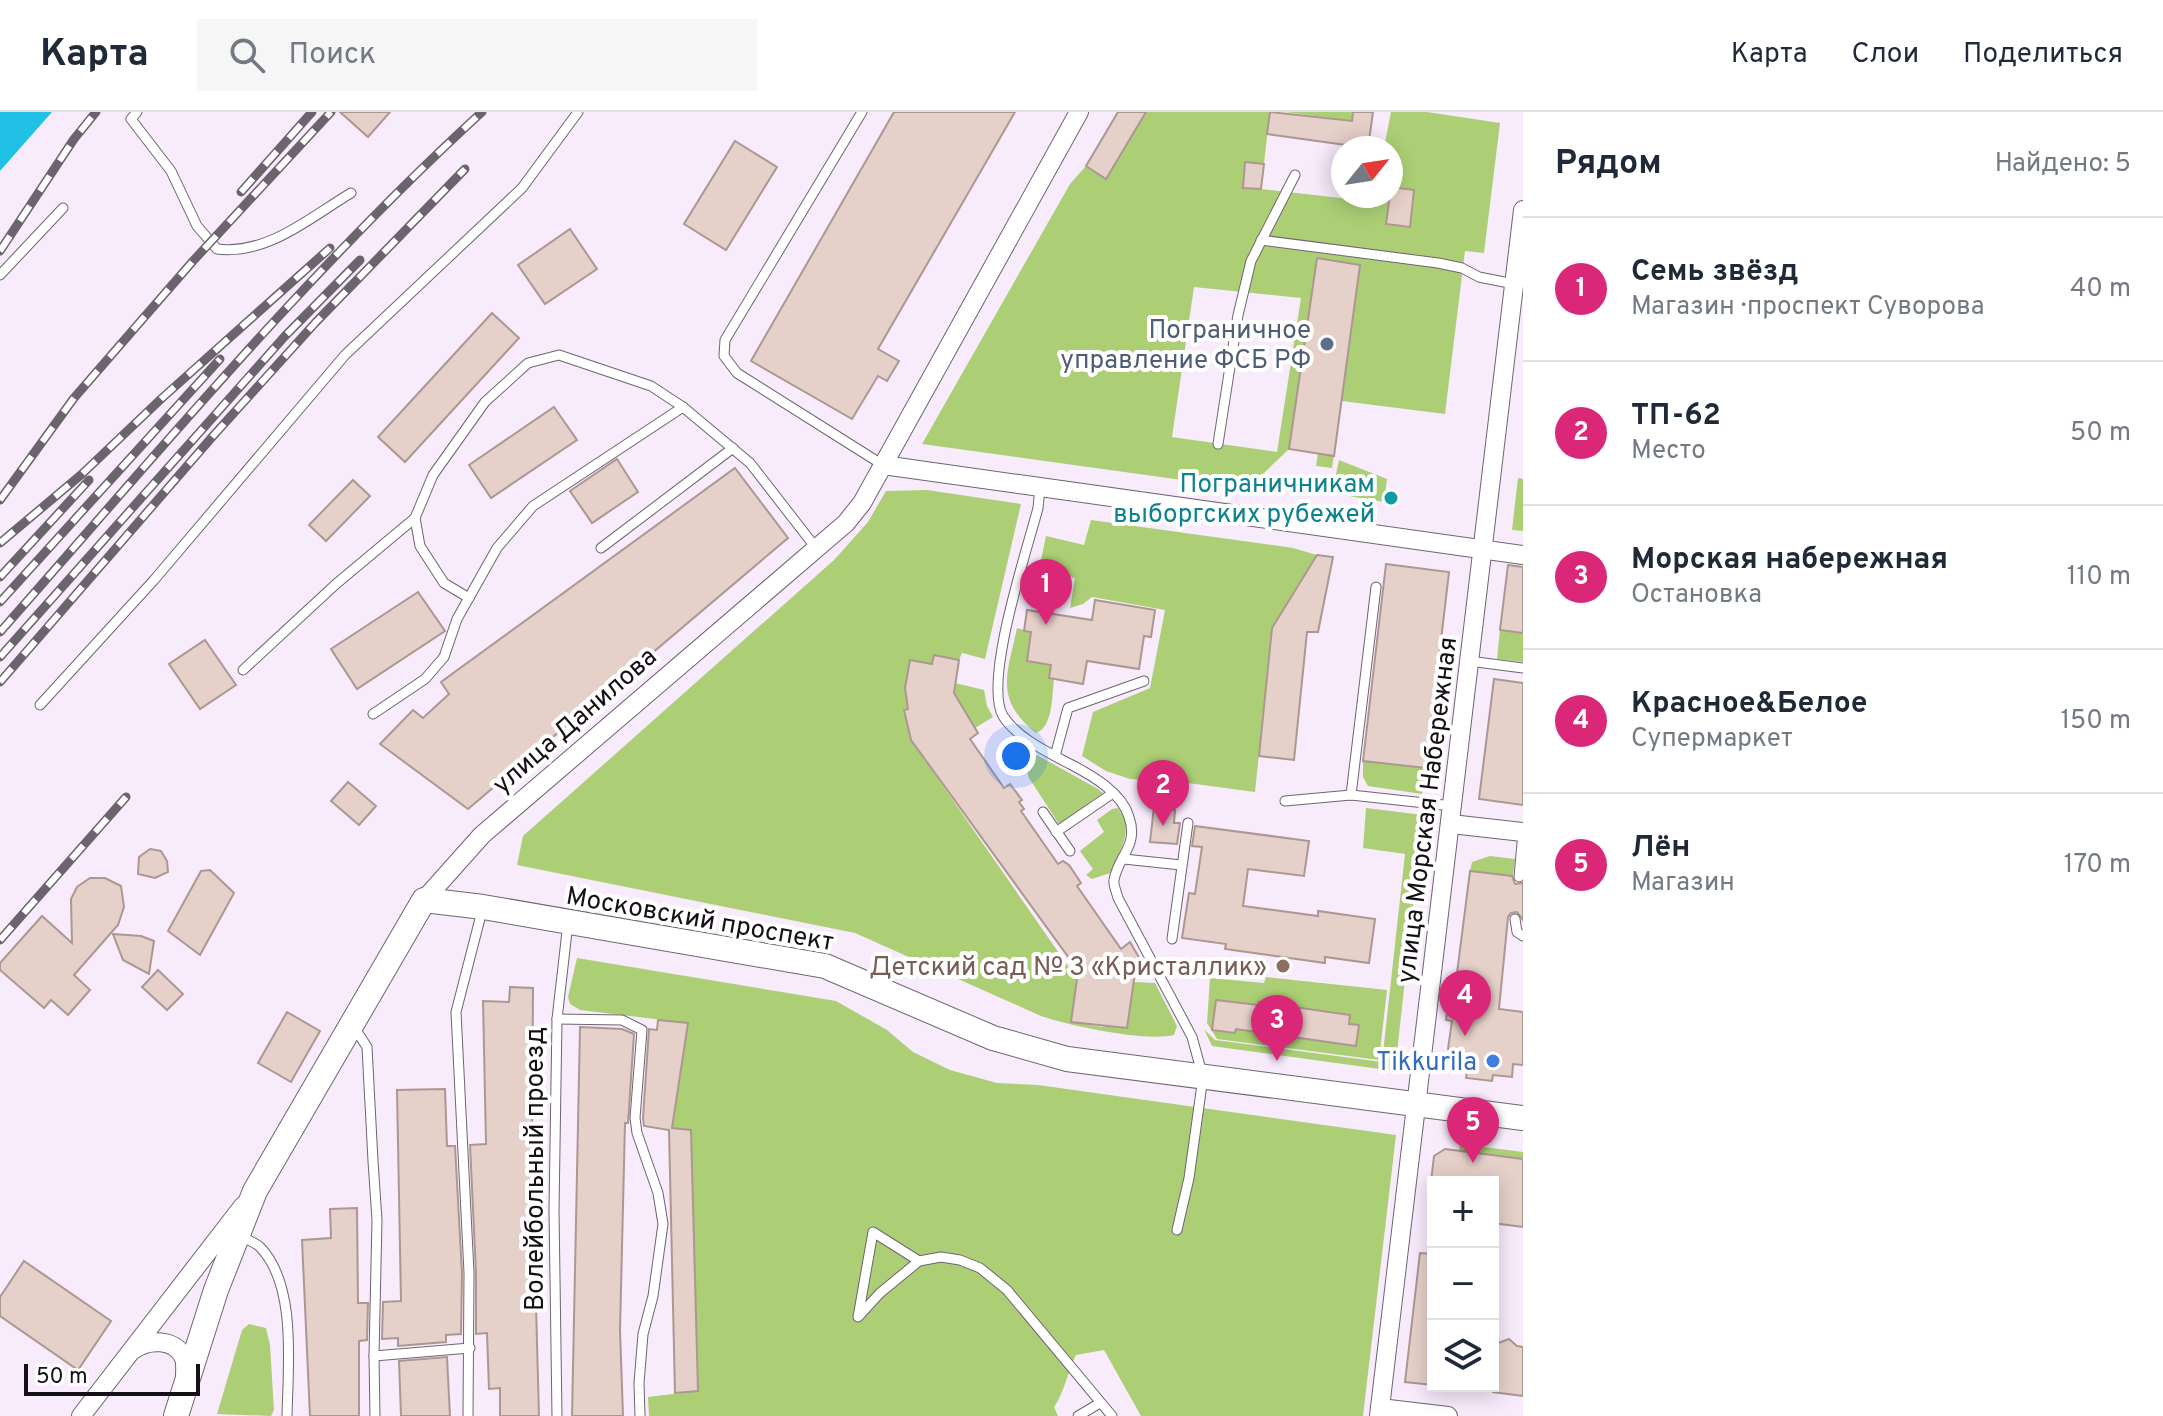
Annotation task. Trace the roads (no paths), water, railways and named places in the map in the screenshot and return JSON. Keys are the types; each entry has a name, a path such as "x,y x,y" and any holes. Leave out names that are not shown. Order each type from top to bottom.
{"street":[{"name":"улица Данилова","path":"176,1416 255,1191 424,900 482,835 846,523 862,503 1079,112"},
{"name":"улица Морская Набережная","path":"1379,1412 1469,661 1519,285 1523,210"},
{"path":"883,465 1523,555"},
{"path":"1452,815 1523,832"},
{"name":"Московский проспект","path":"424,900 483,907 825,966 993,1038 1067,1059 1523,1118"},
{"path":"81,1416 255,1191"},
{"path":"131,1352 150,1342 171,1346 184,1360 186,1383"},
{"path":"1379,1412 1448,1416"}],"lane":[{"path":"137,112 131,119 171,171 197,226 217,249 238,252 271,242 351,193"},
{"path":"40,705 154,580 345,355 522,188 578,112"},
{"path":"862,112 725,340 724,356 737,373 883,465"},
{"path":"1218,444 1238,315 1251,261 1295,175"},
{"path":"0,275 63,208"},
{"path":"1261,240 1438,263 1462,268 1479,277 1519,285"},
{"path":"243,670 336,584 415,518 433,475 485,402 528,363 559,355 651,386 683,407 750,463 816,548"},
{"path":"373,714 425,679 444,657 457,619 497,548 533,506 683,407"},
{"path":"601,548 733,448"},
{"path":"1040,488 1038,508 997,665 996,695 1003,716 1023,735 1089,774 1113,793 1129,815 1133,837 1114,881 1118,898 1192,1037 1203,1077 1189,1178 1177,1230"},
{"path":"415,518 420,546 444,583 469,598"},
{"path":"1351,795 1376,587"},
{"path":"1469,661 1523,668"},
{"path":"1055,756 1068,708 1144,681"},
{"path":"1056,832 1113,793"},
{"path":"1285,801 1351,795 1452,815"},
{"path":"1043,812 1070,851"},
{"path":"1172,939 1188,823"},
{"path":"1519,877 1523,832"},
{"path":"1124,859 1181,865"},
{"path":"468,1416 469,1273 456,1012 483,907"},
{"path":"1515,919 1517,932 1523,936"},
{"name":"Волейбольный проезд","path":"557,1416 554,1210 557,1019 568,923"},
{"path":"557,1019 622,1020 642,1030 635,1118 637,1133 658,1193 663,1224 653,1296 643,1334 640,1416"},
{"path":"352,1024 367,1047 377,1220 375,1416"},
{"path":"919,1261 873,1232 858,1317 880,1293 919,1261 941,1257 960,1260 980,1268 1007,1290 1112,1416"},
{"path":"238,1235 258,1245 279,1276 287,1320 287,1416"},
{"path":"374,1356 470,1348"},
{"path":"1078,1416 1100,1403"}],"water":[{"path":"0,112 52,112 0,171"}],"railway":[{"path":"0,251 74,139 96,112"},
{"path":"241,192 312,112"},
{"path":"0,500 74,398 193,261 331,112"},
{"path":"0,632 294,300 355,235 482,112"},
{"path":"0,682 316,322 465,169"},
{"path":"0,543 82,474 330,248"},
{"path":"0,657 285,336 360,260"},
{"path":"0,602 220,359"},
{"path":"0,577 89,480"},
{"path":"0,940 126,797"}],"place":[{"name":"Пограничное управление ФСБ РФ","path":"1327,344"},
{"name":"Пограничникам выборгских рубежей","path":"1391,498"},
{"name":"Семь звёзд","path":"1046,625"},
{"name":"ТП-62","path":"1163,826"},
{"name":"Детский сад № 3 «Кристаллик»","path":"1283,966"},
{"name":"Красное&Белое","path":"1465,1036"},
{"name":"Морская набережная","path":"1277,1061"},
{"name":"Tikkurila","path":"1493,1061"},
{"name":"Лён","path":"1473,1163"}]}
